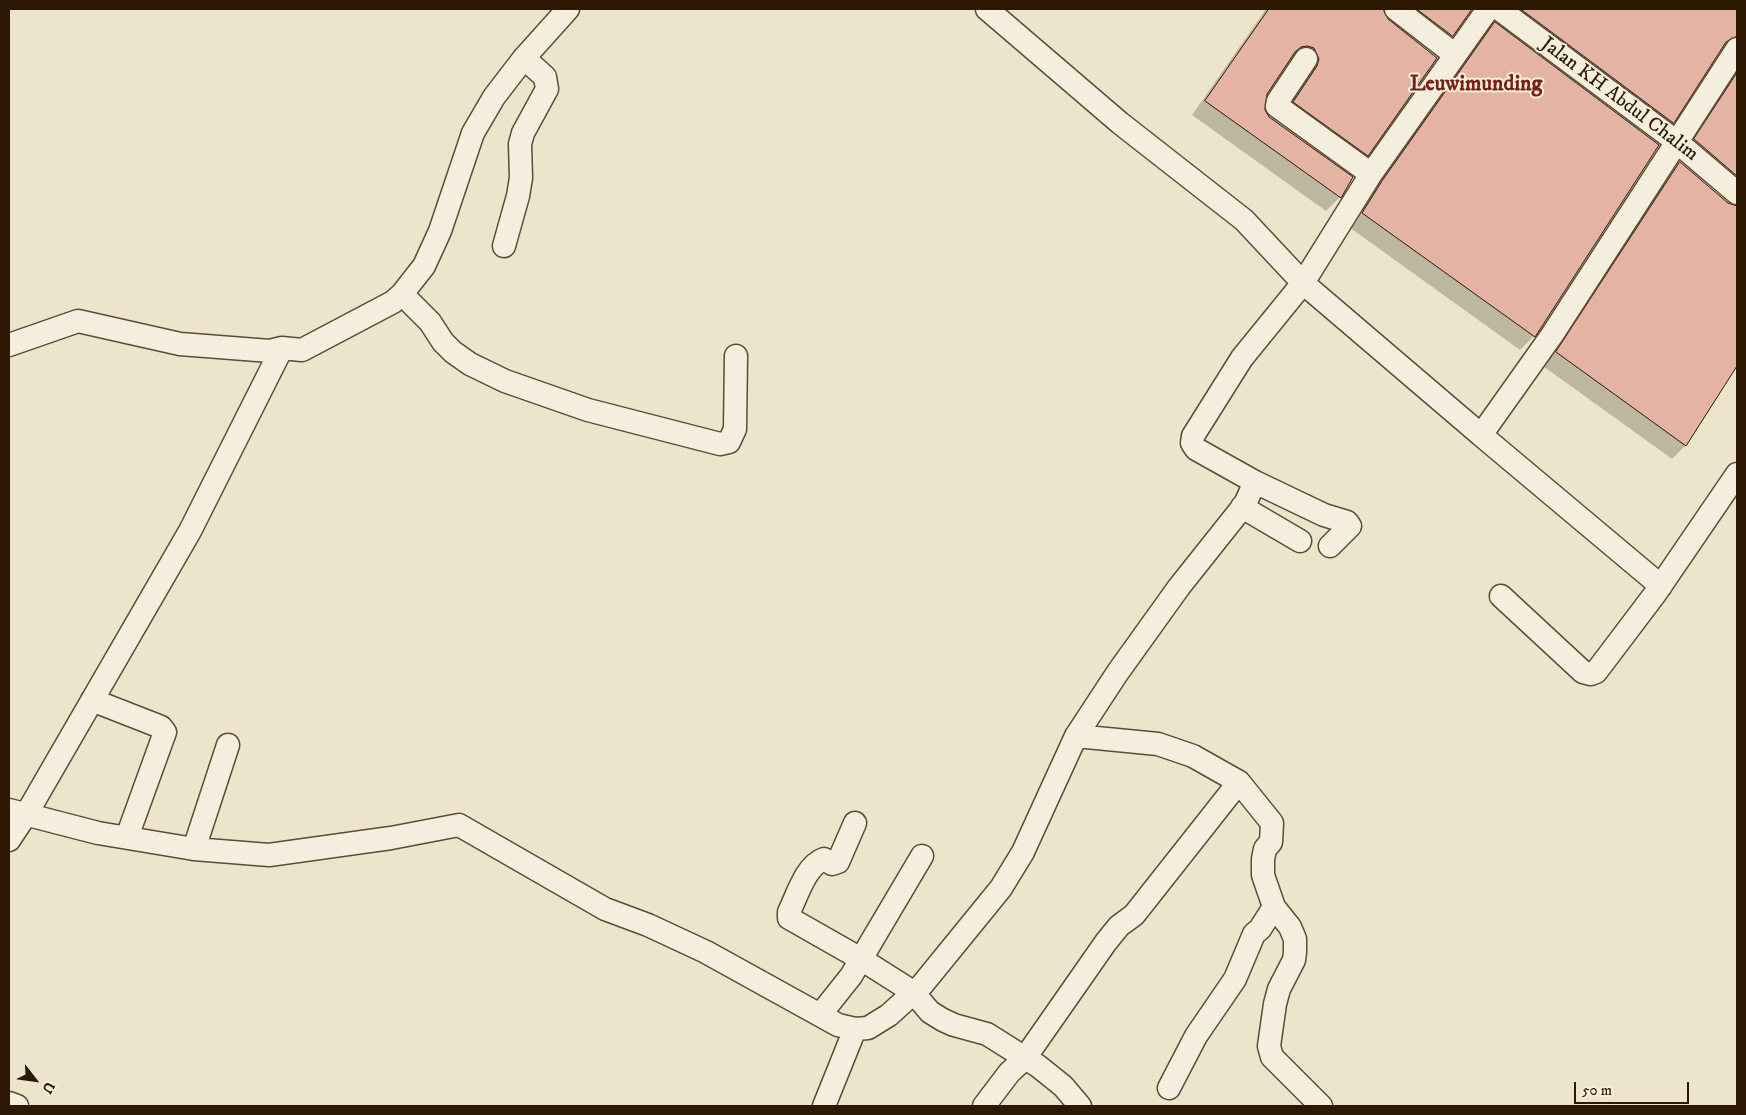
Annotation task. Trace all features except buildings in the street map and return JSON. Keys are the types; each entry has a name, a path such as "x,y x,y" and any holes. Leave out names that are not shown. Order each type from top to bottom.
{"street":[{"path":"9,345 78,322 180,344 270,350 292,349 398,298 424,266 440,231 473,133 494,97 524,58 568,9"},
{"path":"988,9 1120,123 1244,220 1303,283 1661,586"},
{"path":"1396,9 1454,54"},
{"path":"1330,546 1350,526 1347,522 1324,514 1255,482 1196,449 1192,443 1193,436 1242,358 1303,283 1371,174 1454,54 1488,9"},
{"name":"Jalan KH Abdul Chalim","path":"1499,9 1677,142 1737,193"},
{"path":"1481,435 1552,335 1677,142 1730,77 1737,49"},
{"path":"504,246 518,196 521,178 520,144 523,133 547,89 545,77 524,58"},
{"path":"1306,59 1278,101 1277,106 1371,174"},
{"path":"398,298 430,322 443,342 453,352 470,364 504,381 588,410 720,444 729,442 735,429 736,356"},
{"path":"9,840 18,811 92,700 190,532 292,349"},
{"path":"1501,596 1583,672 1591,674 1596,672 1661,586 1737,474"},
{"path":"18,811 98,833 127,838 194,849 269,854 391,838 459,825 605,909 648,925 706,952 838,1025 855,1029 868,1028 889,1015 922,985 994,896 1019,860 1076,736 1118,672 1179,587 1236,515 1255,482"},
{"path":"1236,515 1300,541"},
{"path":"92,700 160,727 165,732 127,838"},
{"path":"1076,736 1158,744 1193,756 1239,782 1272,823 1271,842 1265,850 1262,859 1263,875 1274,907 1290,927 1295,939 1295,952 1294,960 1279,989 1269,1046 1272,1057 1321,1106"},
{"path":"194,849 228,745"},
{"path":"984,1106 1009,1073 1025,1058 1106,942 1119,926 1134,915 1239,782"},
{"path":"855,824 838,862 832,864 824,859 817,862 789,912 789,918 861,959 913,992 930,1012 943,1020 954,1026 986,1034 1025,1058 1063,1086 1080,1106"},
{"path":"820,1015 851,976 922,856"},
{"path":"1169,1088 1196,1036 1235,979 1254,934 1260,929 1274,907"},
{"path":"824,1106 855,1029"},
{"path":"9,1103 17,1106"}],"district":[{"name":"Leuwimunding","path":"1476,85"}]}
